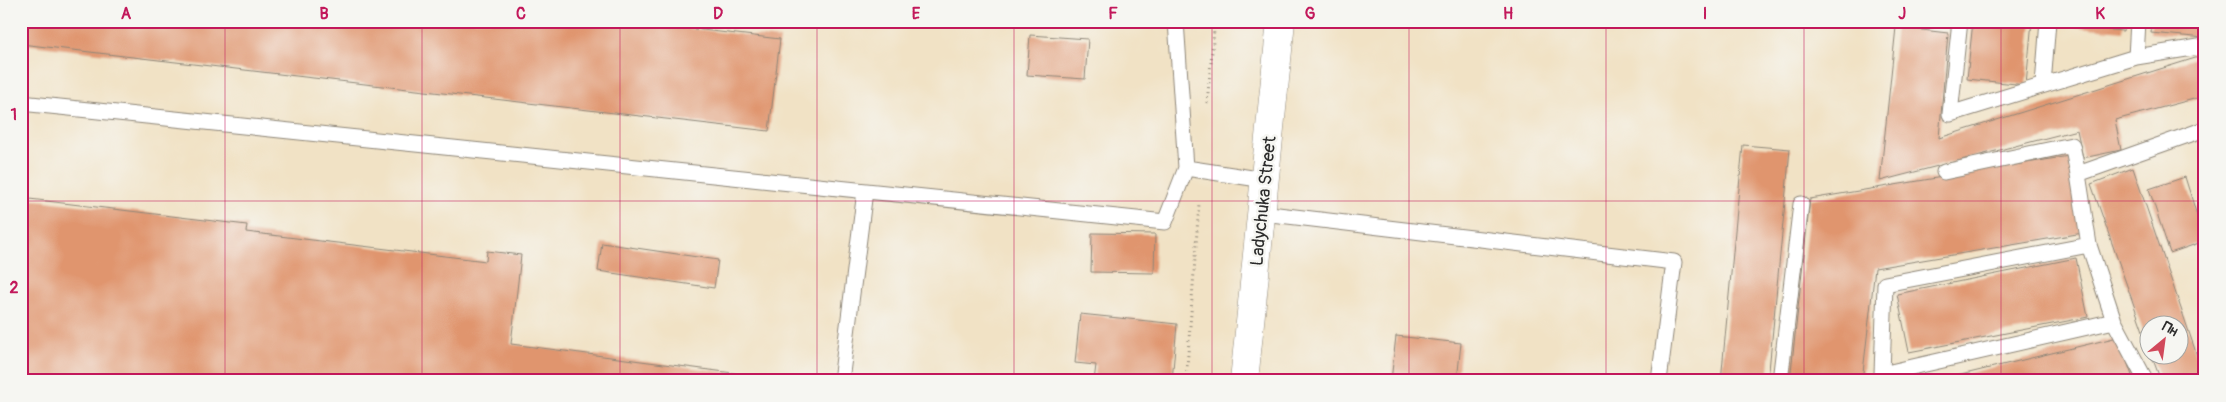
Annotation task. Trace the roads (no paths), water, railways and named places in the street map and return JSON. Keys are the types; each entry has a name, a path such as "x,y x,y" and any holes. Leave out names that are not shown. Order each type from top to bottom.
{"street":[{"name":"Ladychuka Street","path":"1244,381 1281,21"}],"lane":[{"path":"21,103 1165,222 1186,168 1176,21"},
{"path":"1960,21 1950,114 2136,57 2205,46"},
{"path":"2043,85 2048,21"},
{"path":"2136,57 2138,21"},
{"path":"2078,174 2205,129"},
{"path":"1944,172 2072,145 2089,245 2114,321 2146,381"},
{"path":"1186,168 1265,180"},
{"path":"841,381 865,191"},
{"path":"1780,381 1801,204"},
{"path":"1262,213 1674,262 1659,381"},
{"path":"2089,245 1884,284 1882,377 2114,321"}]}
